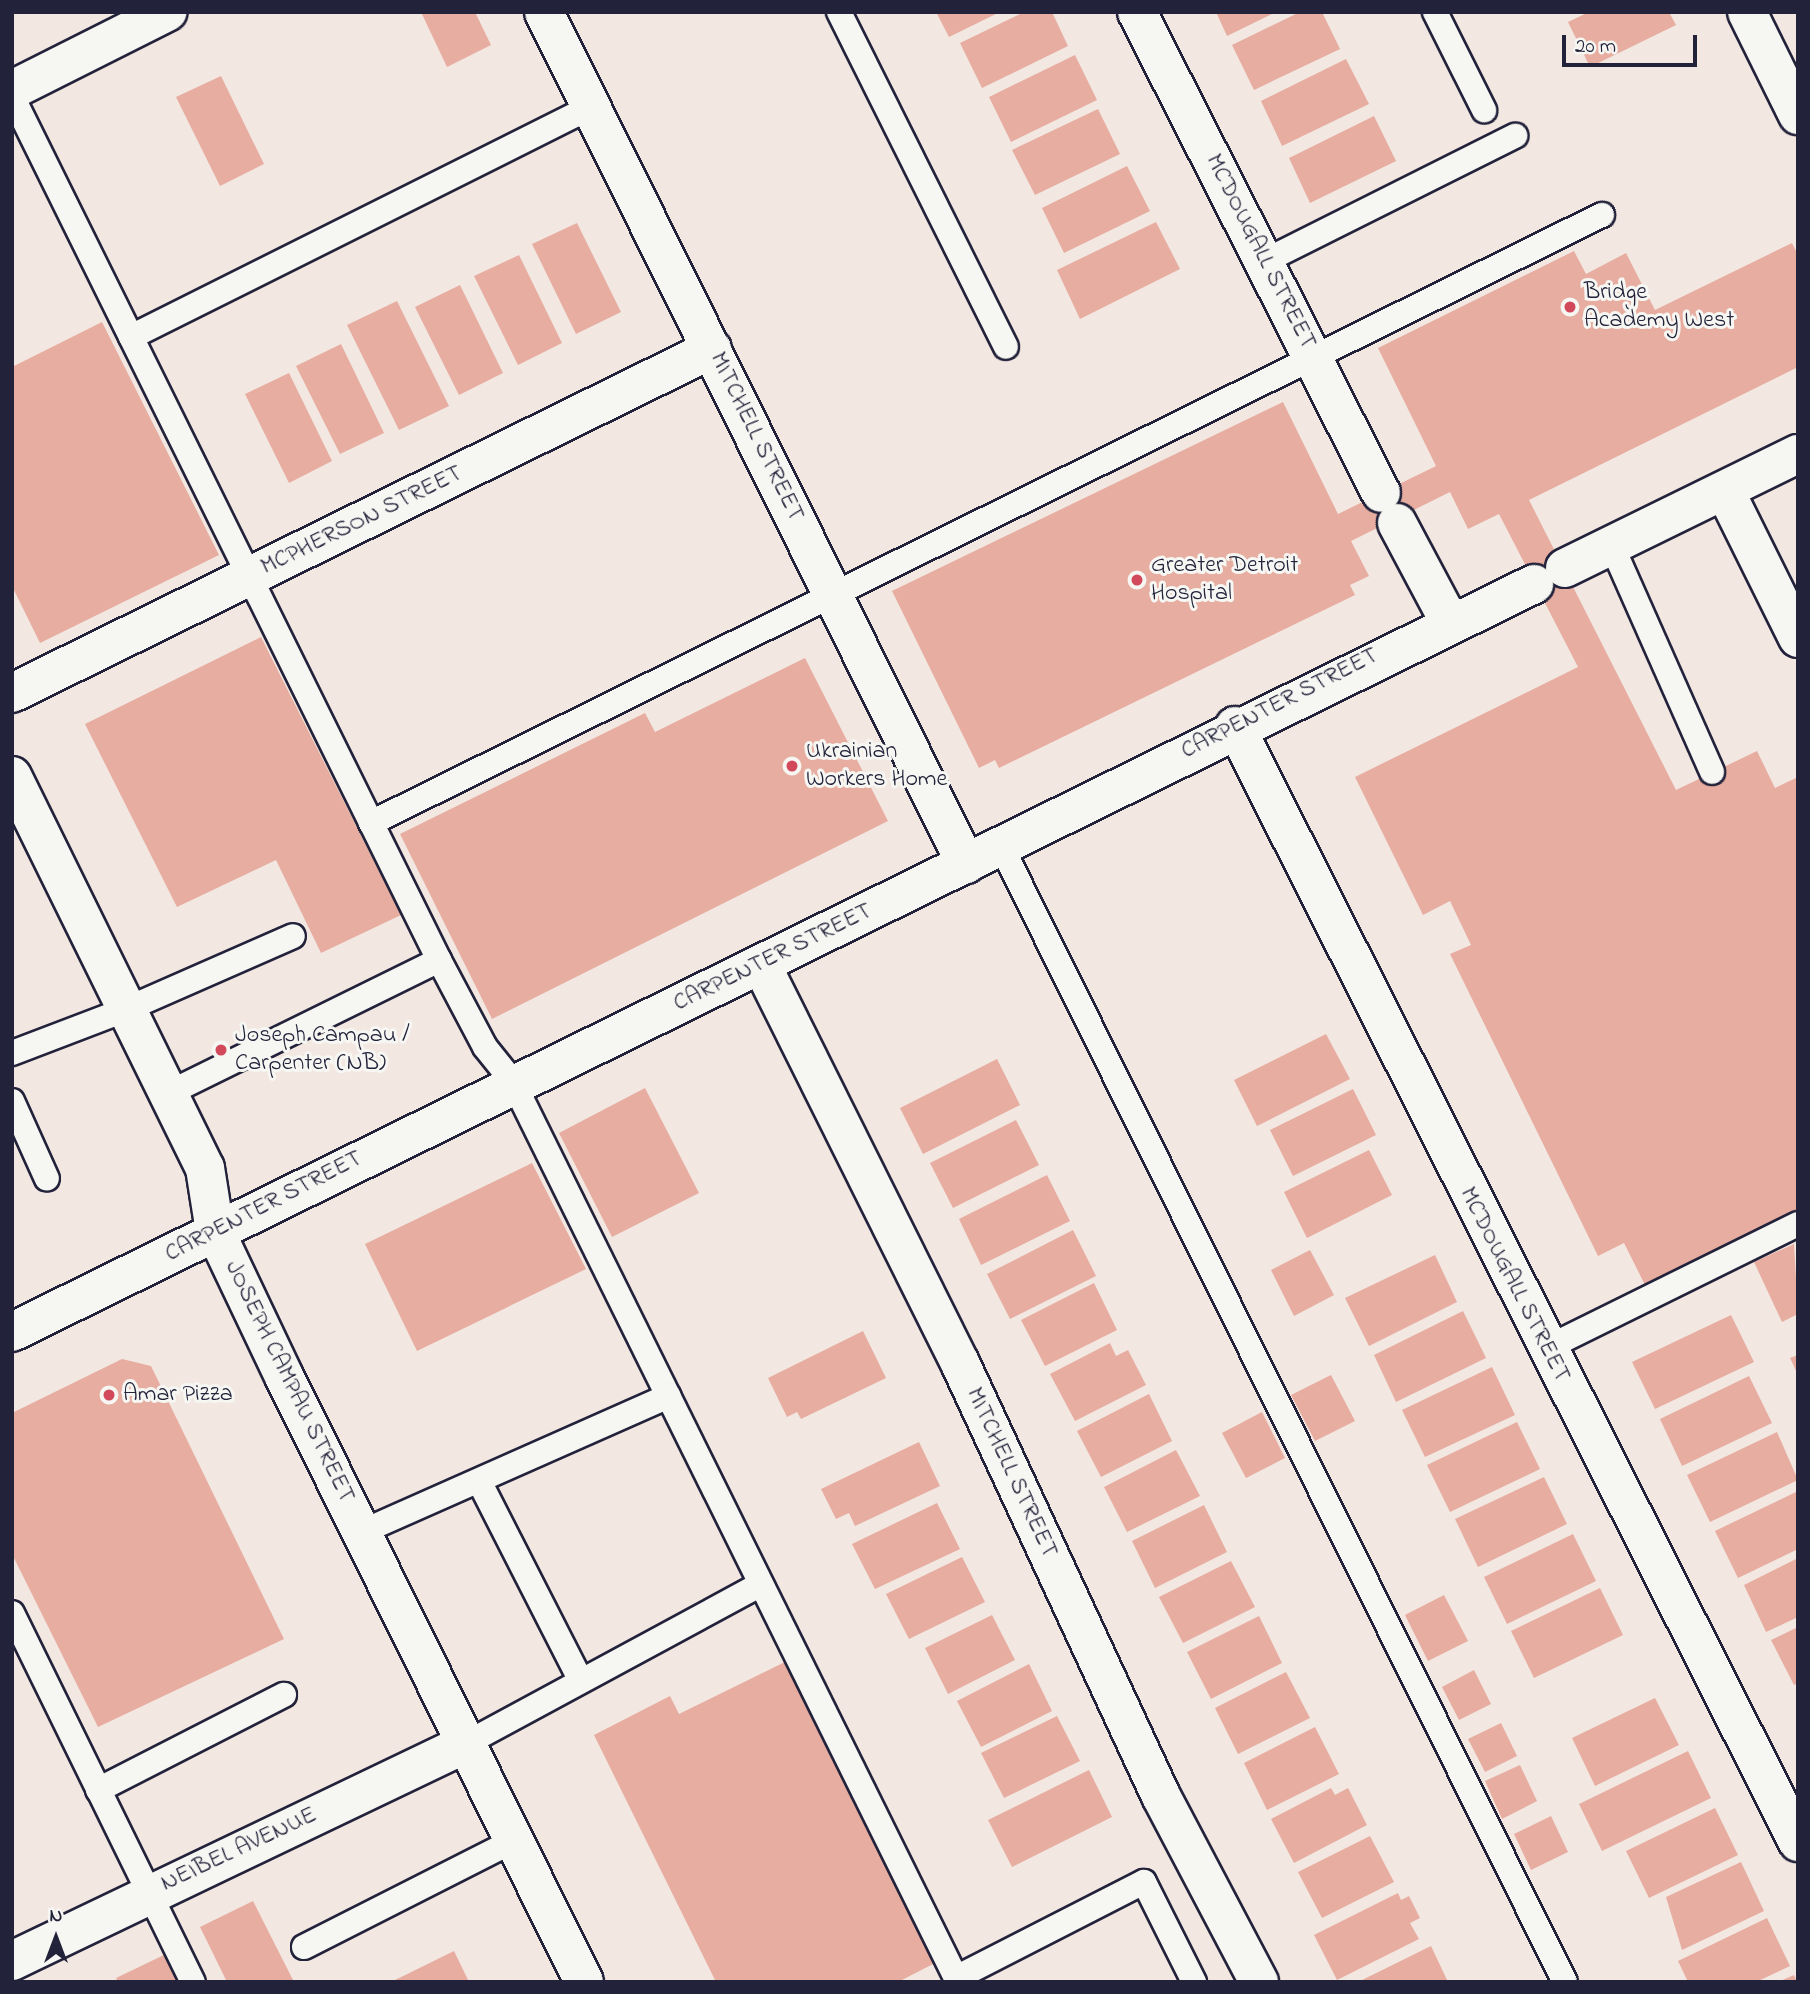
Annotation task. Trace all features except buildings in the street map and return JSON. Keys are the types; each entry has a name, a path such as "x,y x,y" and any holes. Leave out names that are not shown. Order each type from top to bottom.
{"street":[{"path":"12,93 167,12"},
{"name":"MITCHELL STREET","path":"544,12 966,864"},
{"name":"MCDOUGALL STREET","path":"1137,12 1448,621"},
{"path":"1747,12 1798,115"},
{"name":"MCPHERSON STREET","path":"12,694 712,349"},
{"name":"CARPENTER STREET","path":"12,1332 513,1082 762,965 966,864 1235,726 1448,621 1612,546 1798,454"},
{"path":"1725,491 1798,638"},
{"name":"MCDOUGALL STREET","path":"1235,726 1545,1349 1798,1842"},
{"name":"JOSEPH CAMPAU STREET","path":"12,776 205,1168 215,1231 584,1982"},
{"name":"MITCHELL STREET","path":"762,965 960,1363 1161,1796 1259,1982"},
{"name":"NEIBEL AVENUE","path":"12,1961 467,1743"}],"lane":[{"path":"839,12 1006,347"},
{"path":"1435,12 1483,110"},
{"path":"12,93 439,960 485,1047 513,1082 957,1980 1144,1882 1194,1982"},
{"path":"131,337 591,107"},
{"path":"1265,261 1515,136"},
{"path":"371,823 1315,361 1602,215"},
{"path":"1612,546 1712,772"},
{"path":"1001,846 1565,1982"},
{"path":"12,1053 129,1014 293,936"},
{"path":"169,1093 439,960"},
{"path":"12,1101 47,1179"},
{"path":"1545,1349 1797,1225"},
{"path":"364,1531 668,1396"},
{"path":"479,1480 580,1679"},
{"path":"467,1743 580,1679 761,1584"},
{"path":"12,1613 19,1647 98,1790 193,1982"},
{"path":"98,1790 284,1695"},
{"path":"304,1947 515,1840"}],"place":[{"name":"Bridge Academy West","path":"1570,307"},
{"name":"Greater Detroit Hospital","path":"1137,580"},
{"name":"Ukrainian Workers Home","path":"792,766"},
{"name":"Joseph Campau / Carpenter (NB)","path":"221,1050"},
{"name":"Amar Pizza","path":"109,1395"}]}
